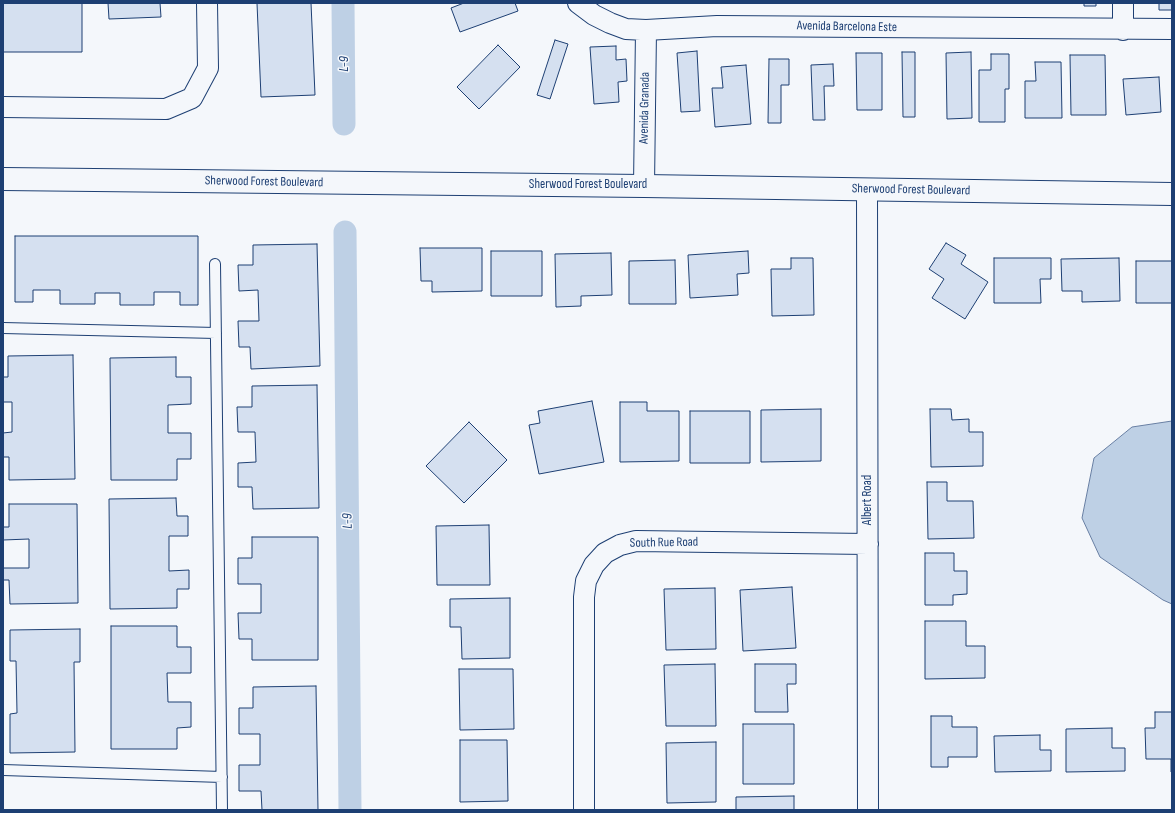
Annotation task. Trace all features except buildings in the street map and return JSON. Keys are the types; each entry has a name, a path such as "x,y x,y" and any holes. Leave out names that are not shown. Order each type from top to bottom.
{"street":[{"path":"3,107 166,109 192,98 208,68 207,3"},
{"name":"Avenida Barcelona Este","path":"578,3 594,15 610,23 626,29 646,30 717,26 1123,30 1172,29"},
{"path":"1122,3 1123,30"},
{"name":"Avenida Granada","path":"644,186 646,30"},
{"name":"Sherwood Forest Boulevard","path":"3,179 644,186 1172,194"},
{"name":"Albert Road","path":"867,190 868,810"},
{"name":"South Rue Road","path":"584,810 584,597 586,581 594,566 605,553 620,545 636,541 868,544"}],"lane":[{"path":"215,264 222,810"},
{"path":"3,328 216,333"},
{"path":"3,770 222,777"}],"water":[{"path":"1172,421 1172,604 1163,600 1100,557 1082,518 1094,458 1132,427"}],"waterway":[{"name":"L-9","path":"343,3 344,124"},
{"name":"L-9","path":"345,232 350,810"}]}
